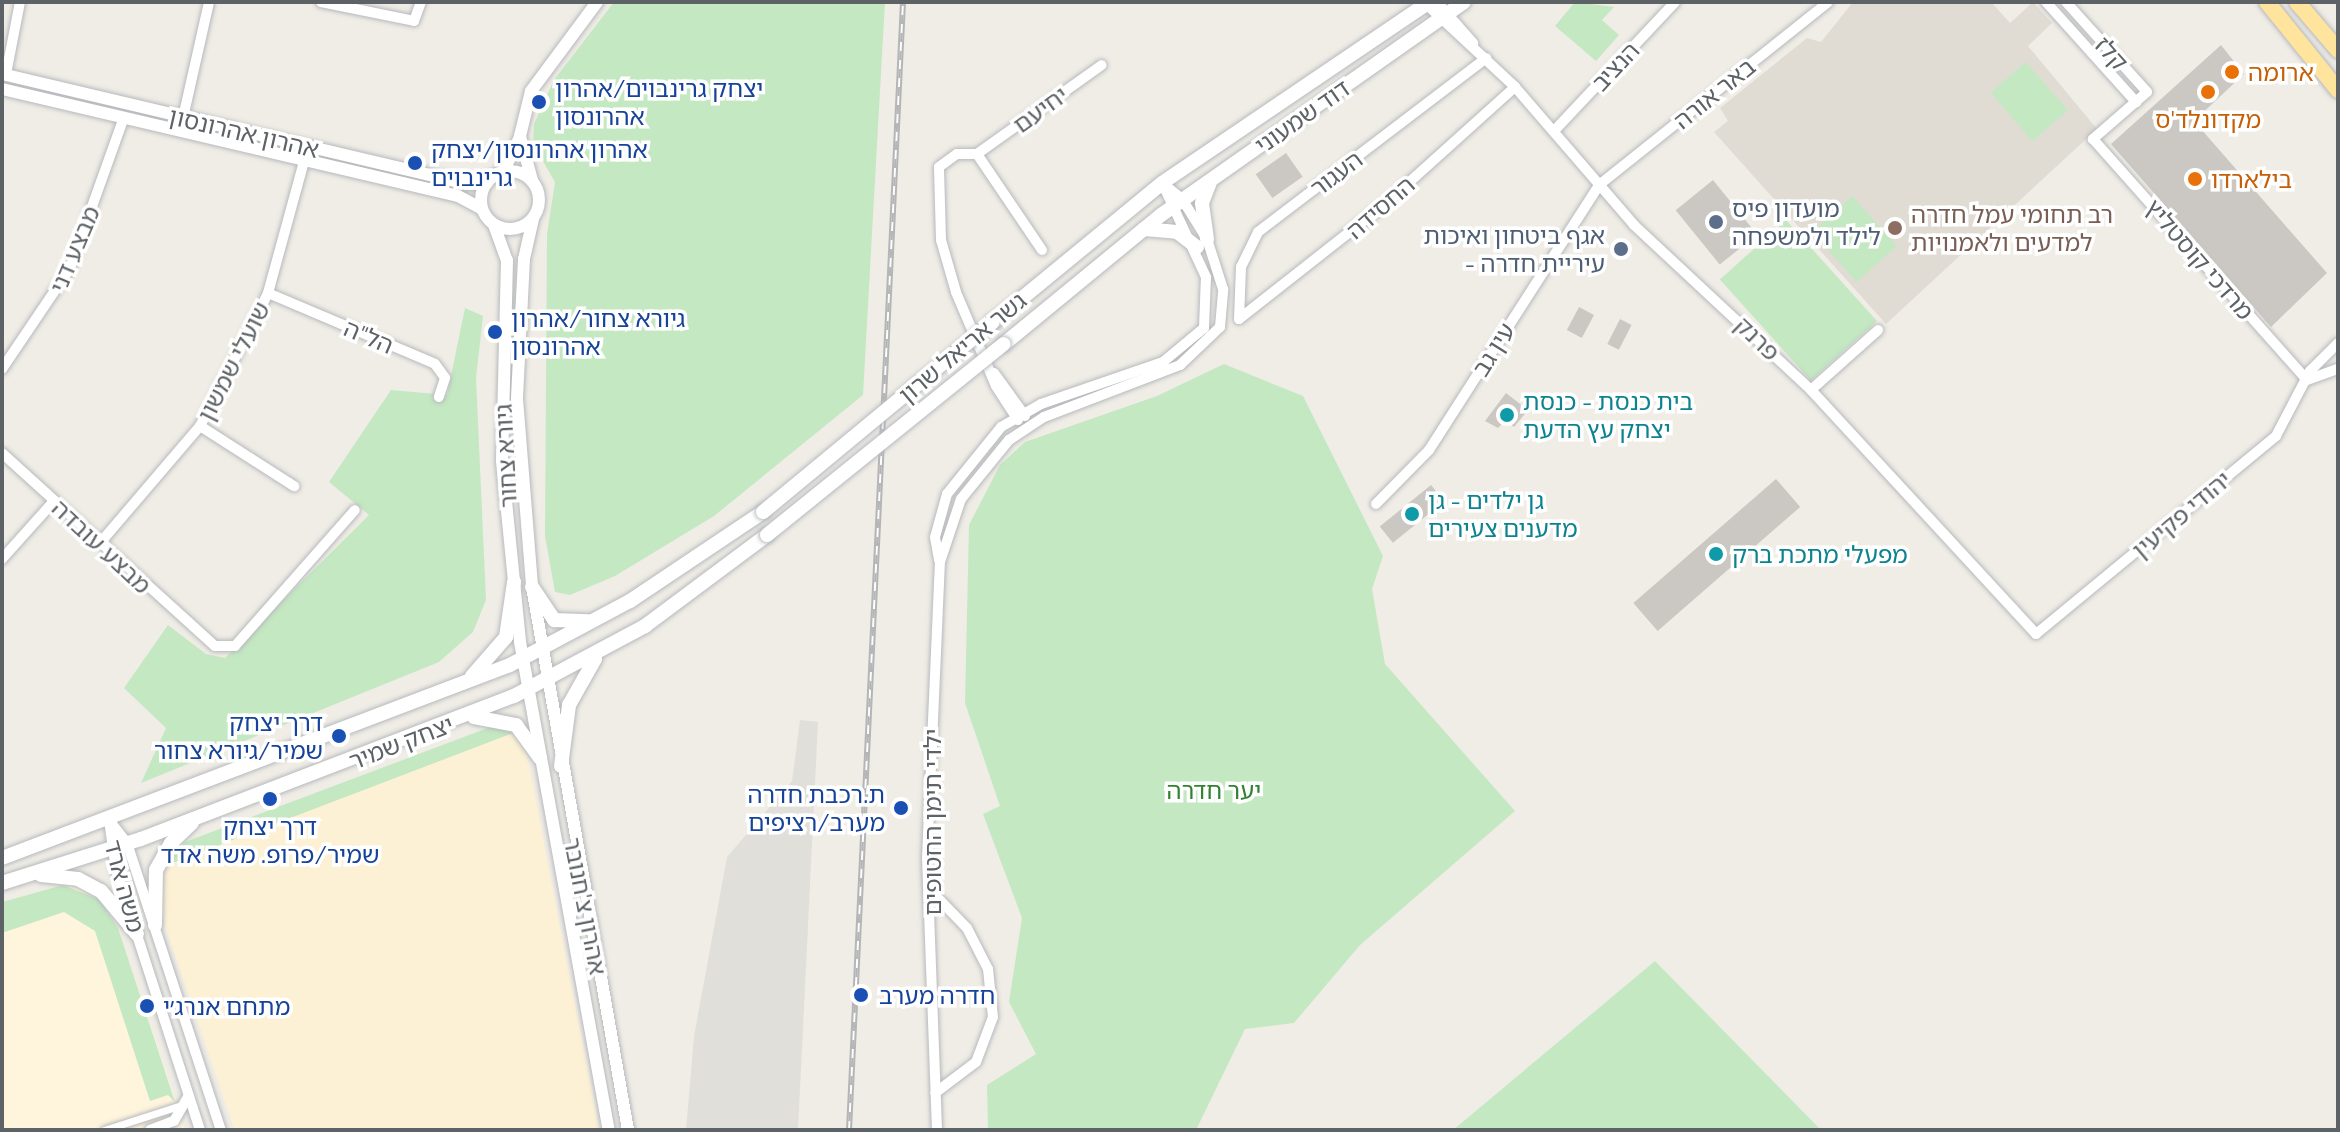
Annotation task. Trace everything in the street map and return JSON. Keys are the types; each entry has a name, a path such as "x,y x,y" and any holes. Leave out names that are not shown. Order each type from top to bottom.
{"highway":[{"path":"2267,2 2338,90"},
{"path":"2297,2 2338,50"}],"main road":[{"name":"דוד שמעוני","path":"1162,183 1434,7 1464,2"},
{"name":"דוד שמעוני","path":"1141,230 1434,7"},
{"path":"1141,230 1177,232 1202,243 1202,203 1214,177"},
{"name":"גשר אריאל שרון","path":"763,512 1162,183"},
{"name":"גשר אריאל שרון","path":"767,535 1141,230"},
{"name":"יצחק שמיר","path":"2,858 456,688 540,651 600,618 763,512"},
{"name":"יצחק שמיר","path":"2,883 127,843 465,718 528,690 600,653 767,535"},
{"path":"456,688 499,649 510,623 514,582"},
{"path":"532,587 554,620 600,618"},
{"path":"561,766 572,696 600,653"},
{"path":"465,718 509,721 540,758"},
{"path":"155,925 153,885 162,856 205,814"},
{"path":"28,875 64,876 89,885 113,901 137,934"}],"street":[{"path":"4,74 20,2"},
{"path":"182,124 209,2"},
{"path":"321,2 414,21 421,2"},
{"path":"520,136 540,200 533,219 519,229 494,225 482,209 487,183 503,172 520,136 531,91 597,2"},
{"name":"הנציב","path":"1554,131 1675,2"},
{"name":"באר אורה","path":"1599,185 1828,2"},
{"name":"קלז","path":"2046,2 2136,102"},
{"name":"קלז","path":"2066,2 2147,92 2093,139"},
{"name":"פרנק","path":"1434,7 1515,87 1599,185 1811,390 2036,634"},
{"name":"העגור","path":"1239,319 1241,267 1258,232 1486,58"},
{"name":"יחיעם","path":"977,154 1102,65"},
{"name":"אהרון אהרונסון","path":"4,74 304,161 458,196 482,209"},
{"name":"החסידה","path":"1239,319 1385,204 1515,87"},
{"name":"אהרון אהרונסון","path":"2,89 124,117 182,124 308,147 472,185 487,183"},
{"name":"מבצע דני","path":"2,369 70,268 124,117"},
{"name":"מרדכי קוסטליץ","path":"2093,139 2307,380"},
{"name":"שועלי שמשון","path":"100,543 200,426 268,293 308,147"},
{"path":"1026,427 994,373 956,292 941,240 937,179 950,156 977,154 1042,250"},
{"path":"503,172 532,180"},
{"name":"ילדי תימן החטופים","path":"940,562 972,480 1026,427 1159,375 1204,348 1220,327 1224,307 1202,243 1162,183"},
{"name":"עין גב","path":"1376,504 1429,450 1599,185"},
{"name":"גיורא צחור","path":"533,219 524,259 517,399 532,587 545,682"},
{"name":"גיורא צחור","path":"494,225 507,260 501,436 522,659 528,690"},
{"name":"ילדי תימן החטופים","path":"937,1130 930,890 940,562 935,537 947,494 974,455 1019,414 1163,362 1189,346 1204,328 1210,297 1202,243"},
{"name":"הל\"ה","path":"268,293 435,364 445,378 439,397"},
{"path":"1811,390 1878,330"},
{"name":"יהודי פקיעין","path":"2036,634 2276,436 2307,380 2338,343"},
{"path":"2307,380 2338,369"},
{"path":"200,426 294,486"},
{"name":"מבצע עובדה","path":"2,453 215,646 235,646 355,510"},
{"path":"2,559 54,501"},
{"name":"אהרון צ'חנובר","path":"545,682 628,1130"},
{"name":"אהרון צ'חנובר","path":"528,690 609,1130"},
{"name":"משה ארד","path":"109,820 127,843 221,1130"},
{"name":"משה ארד","path":"109,820 110,849 200,1130"},
{"path":"930,890 967,928 988,969 993,1017 976,1062 935,1093"},
{"path":"104,1130 188,1100"},
{"path":"150,1130 174,1121 188,1100"}],"shaded area":[{"name":"רב תחומי עמל חדרה למדעים ולאמנויות","path":"1853,2 1991,2 2010,23 2033,2 2052,23 2028,46 2097,129 1886,324 1714,132 1728,121 1720,108 1807,38 1821,42"},
{"path":"800,720 818,722 798,1130 686,1130 694,1036 727,857 792,781"},
{"path":"63,885 82,888 118,928 185,1130 2,1130 2,902"}],"green space":[{"path":"614,2 885,2 863,395 714,516 615,576 570,595 555,592 545,536 547,234 555,182 533,144 534,124 554,80"},
{"path":"1575,2 1614,7 1602,20 1619,35 1596,61 1555,26"},
{"path":"2026,62 2068,110 2033,141 1991,93"},
{"path":"1852,196 1897,246 1857,282 1812,232"},
{"path":"1786,220 1877,321 1811,381 1720,280"},
{"path":"465,308 483,316 476,378 486,600 473,632 439,662 141,783 166,728 124,688 168,625 206,654 225,658 369,515 329,482 391,390 447,395"},
{"name":"יער חדרה","path":"1224,364 1303,396 1383,556 1372,589 1385,664 1515,811 1360,945 1294,1023 1245,1029 1196,1130 988,1130 987,1085 1036,1054 1009,1002 1022,918 983,814 1000,806 965,703 969,525 1000,465 1025,442 1157,396"},
{"path":"493,726 516,732 165,866 185,842"},
{"path":"63,885 100,900 118,928 175,1102 168,1095 150,1101 95,931 64,912 2,933 2,902"},
{"path":"1655,961 1821,1130 1453,1130"}],"sand":[{"path":"516,732 527,754 599,1130 235,1130 166,929 160,903 165,866"}],"building":[{"path":"2221,45 2244,74 2194,121 2327,273 2271,327 2111,144"},
{"path":"1286,153 1303,177 1272,198 1256,174"},
{"name":"מועדון פיס לילד ולמשפחה","path":"1713,180 1757,234 1720,265 1676,210"},
{"path":"1579,307 1594,315 1582,338 1567,330"},
{"path":"1620,319 1632,325 1619,350 1607,344"},
{"name":"בית כנסת - כנסת יצחק עץ הדעת","path":"1506,393 1528,410 1514,427 1506,420 1498,428 1485,421"},
{"name":"מפעלי מתכת ברק","path":"1776,479 1800,507 1658,631 1633,603"},
{"name":"גן ילדים - גן מדענים צעירים","path":"1431,485 1444,501 1393,543 1380,527"}],"railway":[{"path":"849,1130 903,2"}],"place":[{"name":"ארומה","path":"2232,72"},
{"name":"מקדונלד'ס","path":"2208,92"},
{"name":"יצחק גרינבוים/אהרון אהרונסון","path":"539,102"},
{"name":"אהרון אהרונסון/יצחק גרינבוים","path":"415,163"},
{"name":"בילארדו","path":"2195,179"},
{"name":"מועדון פיס לילד ולמשפחה","path":"1716,222"},
{"name":"רב תחומי עמל חדרה למדעים ולאמנויות","path":"1895,228"},
{"name":"אגף ביטחון ואיכות - עיריית חדרה","path":"1621,249"},
{"name":"גיורא צחור/אהרון אהרונסון","path":"495,332"},
{"name":"בית כנסת - כנסת יצחק עץ הדעת","path":"1507,415"},
{"name":"גן ילדים - גן מדענים צעירים","path":"1412,514"},
{"name":"מפעלי מתכת ברק","path":"1716,554"},
{"name":"דרך יצחק שמיר/גיורא צחור","path":"339,736"},
{"name":"דרך יצחק שמיר/פרופ. משה אדד","path":"270,799"},
{"name":"ת.רכבת חדרה מערב/רציפים","path":"901,808"},
{"name":"חדרה מערב","path":"861,995"},
{"name":"מתחם אנרג׳י","path":"147,1006"}]}
